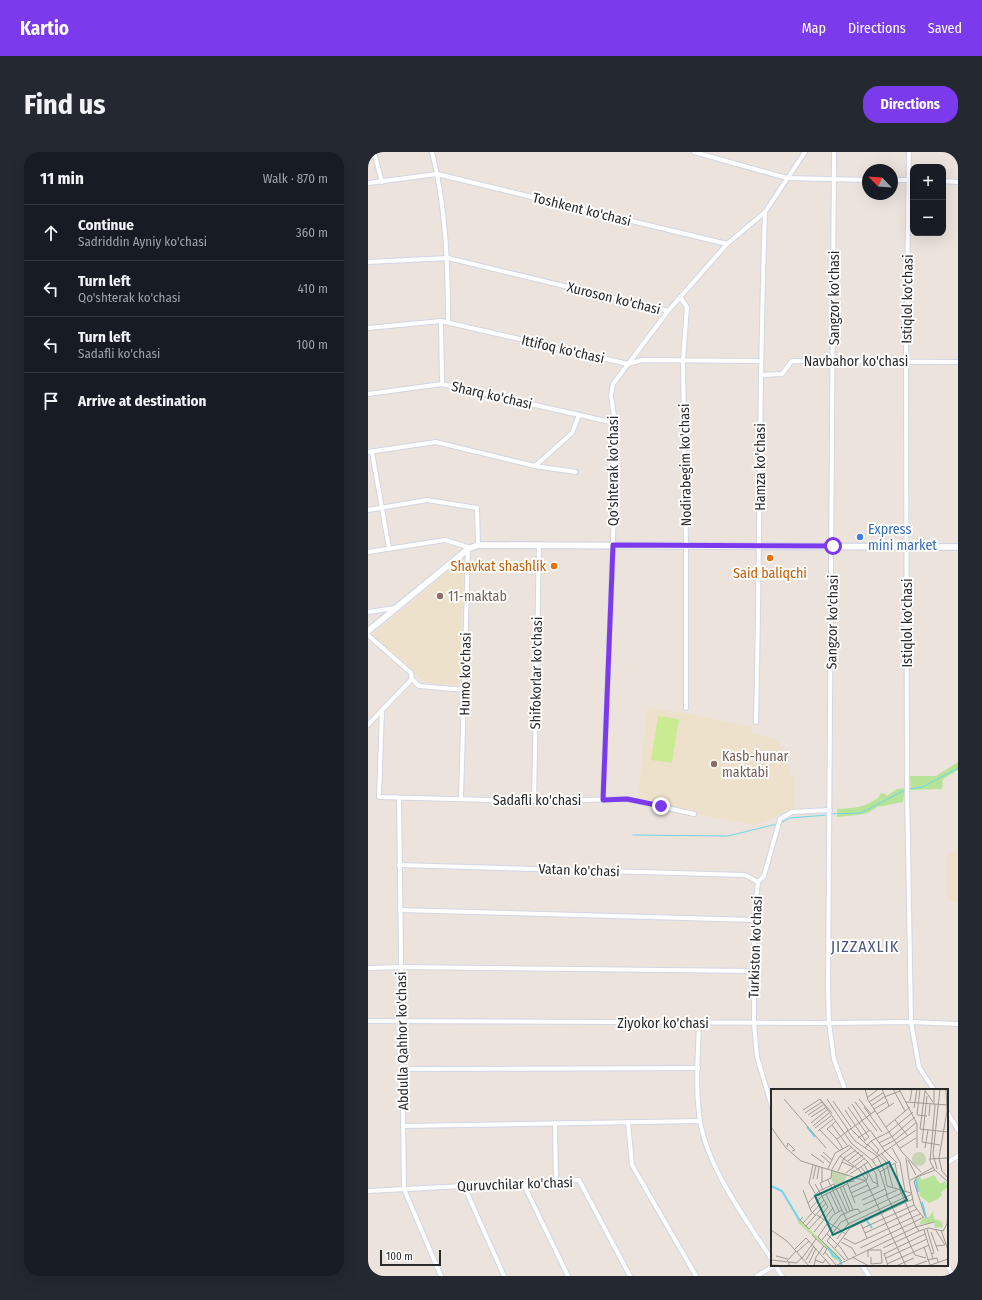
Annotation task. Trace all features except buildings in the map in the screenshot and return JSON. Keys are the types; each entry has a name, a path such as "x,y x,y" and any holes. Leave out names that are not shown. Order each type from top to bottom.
{"street":[{"path":"374,152 382,182"},
{"path":"432,152 437,174 448,258 448,322"},
{"path":"694,152 787,178 862,180"},
{"name":"Xuroson ko'chasi","path":"368,262 448,258 668,311 727,244 765,212 805,152"},
{"name":"Sangzor ko'chasi","path":"834,152 833,546 829,1023 834,1059 845,1089"},
{"name":"Istiqlol ko'chasi","path":"909,152 910,166"},
{"path":"368,182 382,182 437,174"},
{"name":"Toshkent ko'chasi","path":"437,174 727,244"},
{"path":"898,180 910,180"},
{"path":"946,181 958,182"},
{"name":"Istiqlol ko'chasi","path":"910,200 906,361 907,785 911,1022 919,1067 933,1089"},
{"name":"Hamza ko'chasi","path":"756,722 760,546 760,361 765,212"},
{"name":"Nodirabegim ko'chasi","path":"680,297 687,307 683,360 686,545 686,708"},
{"name":"Qo'shterak ko'chasi","path":"603,800 613,545 615,423 611,394 613,384 668,311"},
{"path":"441,321 442,384"},
{"name":"Ittifoq ko'chasi","path":"368,328 441,321 628,364 642,360 760,361"},
{"name":"Navbahor ko'chasi","path":"761,375 782,374 792,361 958,362"},
{"name":"Sharq ko'chasi","path":"368,394 442,384 615,423"},
{"path":"535,466 572,433 579,415"},
{"path":"389,548 370,452 436,442 535,466 576,472"},
{"path":"368,510 427,500 477,508 478,545"},
{"path":"368,552 445,540 469,548"},
{"path":"368,631 469,548 478,545 958,547"},
{"name":"Shifokorlar ko'chasi","path":"534,801 538,545"},
{"name":"Humo ko'chasi","path":"461,799 466,690 469,548"},
{"path":"368,612 399,607"},
{"path":"368,635 410,673 412,679 419,686 466,690"},
{"path":"368,725 412,679"},
{"name":"Sadafli ko'chasi","path":"382,710 379,797 534,801 627,799 694,814"},
{"name":"Abdulla Qahhor ko'chasi","path":"399,798 404,1189 441,1276"},
{"name":"Turkiston ko'chasi","path":"771,1103 757,1057 754,1023 754,920 758,882 764,876 780,819 792,812 830,810"},
{"name":"Vatan ko'chasi","path":"399,865 745,875 758,882"},
{"path":"400,910 754,920"},
{"path":"368,968 401,967 754,971"},
{"name":"Ziyokor ko'chasi","path":"368,1021 699,1023 911,1022 958,1024"},
{"path":"699,1023 698,1068 700,1121 714,1167 771,1258"},
{"path":"402,1069 698,1068"},
{"path":"948,1114 958,1130"},
{"path":"403,1126 700,1121"},
{"path":"628,1122 632,1165 696,1276"},
{"path":"555,1123 556,1182"},
{"path":"948,1162 958,1156"},
{"name":"Quruvchilar ko'chasi","path":"368,1191 579,1180 630,1276"},
{"path":"523,1183 568,1276"},
{"path":"464,1186 504,1276"},
{"path":"757,1276 773,1266"},
{"path":"776,1266 782,1276"},
{"path":"863,1266 869,1276"},
{"path":"948,1266 953,1276"}],"shaded area":[{"name":"11-maktab","path":"464,558 460,684 425,683 372,635"},
{"name":"Kasb-hunar maktabi","path":"647,708 686,713 752,727 751,733 776,739 784,753 791,776 795,777 794,810 755,825 705,816 638,798"},
{"path":"947,853 958,853 958,902 947,901"}],"green space":[{"path":"658,716 679,719 672,763 651,760"},
{"path":"958,762 958,770 943,779 942,789 911,790 910,776 936,776"},
{"path":"905,788 903,802 877,807 868,813 837,817 837,809 854,808 864,805 874,801 880,794 884,793 887,796 897,789"}],"waterway":[{"path":"908,789 923,787 958,768"},
{"path":"830,814 861,813 905,790"},
{"path":"780,823 790,818 827,815"},
{"path":"633,835 728,836 777,824"}],"place":[{"name":"Express mini market","path":"860,537"},
{"name":"Said baliqchi","path":"770,558"},
{"name":"Shavkat shashlik","path":"554,566"},
{"name":"11-maktab","path":"440,596"},
{"name":"Kasb-hunar maktabi","path":"714,764"}],"district":[{"name":"JIZZAXLIK","path":"865,946"}],"route":[{"path":"661,806 627,799 603,800 613,545 833,546"}]}
